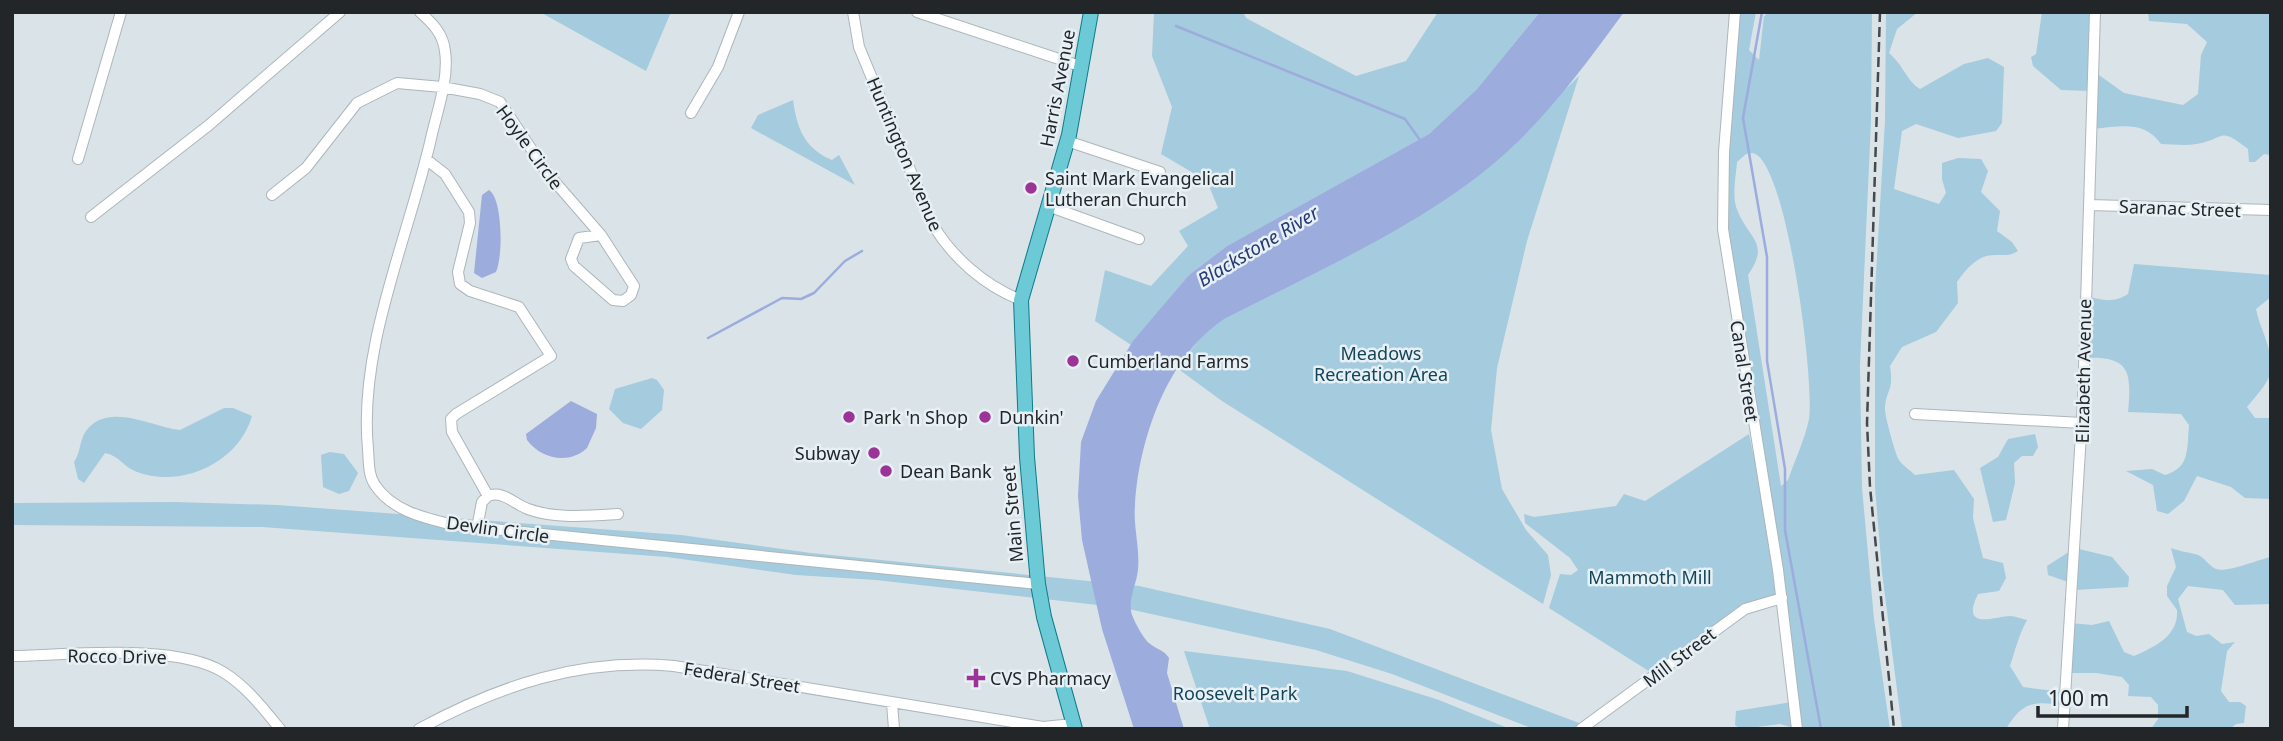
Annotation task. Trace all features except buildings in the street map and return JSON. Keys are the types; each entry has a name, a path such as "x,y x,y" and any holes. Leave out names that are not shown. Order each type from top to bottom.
{"main road":[{"name":"Harris Avenue","path":"1021,295 1067,141 1083,67 1091,12"},
{"name":"Main Street","path":"1021,295 1027,457 1038,584 1044,617 1074,726"}],"street":[{"path":"78,159 121,12"},
{"path":"91,217 209,125 340,12"},
{"name":"Devlin Circle","path":"419,12 438,29 446,51 442,87 426,160 372,366 366,407 370,471 381,493 405,510 432,520 477,528 1038,584"},
{"path":"691,113 719,67 739,12"},
{"name":"Huntington Avenue","path":"853,12 859,47 933,225 949,248 968,266 1021,295"},
{"path":"917,12 1083,67"},
{"name":"Canal Street","path":"1735,12 1724,152 1723,229 1782,598 1797,729"},
{"name":"Elizabeth Avenue","path":"2063,729 2082,423 2095,12"},
{"name":"Hoyle Circle","path":"272,195 306,168 357,103 397,83 442,87 480,94 500,102 548,174 601,235 634,286 623,301 608,297 576,269 571,259 579,238 601,235"},
{"path":"1067,141 1160,172"},
{"path":"426,160 453,185 469,212 470,223 458,272 460,284 470,291 519,307 551,356 451,419 452,432 488,496"},
{"name":"Saranac Street","path":"2090,205 2271,210"},
{"path":"1048,206 1139,239"},
{"path":"1915,414 2082,423"},
{"path":"488,496 502,495 526,508 550,514 618,514"},
{"path":"477,528 480,509 488,496"},
{"name":"Mill Street","path":"1581,729 1745,609 1782,598"},
{"name":"Rocco Drive","path":"12,656 153,654 200,661 235,680 280,729"},
{"name":"Federal Street","path":"419,729 511,686 579,668 625,664 684,667 1043,727 1074,726"},
{"path":"892,703 894,729"}],"green space":[{"path":"540,12 671,12 646,71"},
{"path":"1154,12 1243,12 1246,18 1356,76 1406,61 1438,12 1540,12 1477,89 1429,134 1227,246 1189,275 1131,345 1095,321 1105,270 1151,286 1188,246 1179,231 1218,208 1207,181 1161,154 1172,107 1152,56"},
{"name":"Mammoth Mill","path":"1737,12 1756,12 1749,50 1759,60 1764,16 1769,12 1872,12 1871,121 1860,366 1862,488 1874,619 1890,729 1797,729 1780,724 1741,729 1735,725 1736,711 1792,702 1782,602 1764,601 1655,675 1549,608 1560,574 1571,575 1578,570 1570,558 1525,523 1524,514 1534,517 1616,506 1624,494 1645,501 1749,434 1753,453 1761,452 1724,234","holes":["1753,153 1765,165 1777,193 1796,276 1810,398 1805,434 1788,480 1781,486 1748,275 1758,248 1738,212 1734,194 1737,162 1746,154"]},
{"path":"1886,12 1918,12 1897,29 1889,53 1920,89 1964,64 1988,58 2004,67 2002,123 1996,131 1958,138 1916,124 1902,131 1894,189 1939,204 1946,193 1942,179 1942,163 1958,158 1981,159 1988,171 1981,192 2000,211 1997,231 2012,242 2018,251 2008,255 1984,257 1965,272 1957,282 1958,303 1936,332 1902,347 1890,366 1891,381 1885,408 1897,457 1915,475 1954,470 1974,499 1973,518 1983,558 2003,563 2006,578 1999,591 1978,594 1973,606 1976,618 2010,616 2027,620 2010,666 2023,687 2062,692 2063,705 2029,705 2017,713 2006,729 1902,729 1882,572 1875,487 1875,291 1885,121"},
{"path":"2042,12 2095,12 2092,70 2124,93 2183,105 2198,94 2201,55 2207,42 2187,24 2149,21 2148,12 2271,12 2271,155 2264,154 2255,162 2249,162 2248,149 2226,136 2192,145 2161,144 2147,131 2130,126 2091,129 2089,91 2061,90 2033,66 2031,57 2036,54"},
{"name":"Meadows Recreation Area","path":"1579,76 1527,241 1497,368 1491,430 1502,489 1526,530 1548,555 1551,575 1543,604 1222,401 1177,368 1202,336 1226,315 1544,110"},
{"path":"793,100 800,128 808,143 832,160 839,155 855,185 751,128 758,115"},
{"path":"2134,264 2271,275 2271,297 2256,309 2269,349 2270,374 2247,407 2255,418 2271,418 2271,499 2245,498 2231,487 2197,476 2184,501 2168,514 2157,511 2153,485 2126,471 2152,469 2165,475 2179,468 2186,456 2189,425 2181,414 2128,412 2129,386 2124,368 2110,360 2084,358 2084,295 2112,300 2128,294"},
{"path":"652,378 657,380 664,390 662,410 641,429 623,423 609,409 615,389"},
{"path":"224,408 233,408 252,416 235,447 207,468 172,477 154,476 137,472 105,453 84,483 78,479 74,462 86,431 95,422 106,418 131,418 180,430"},
{"path":"2035,434 2038,447 2033,456 2022,456 2014,463 2015,483 2006,520 1993,522 1980,468 1998,457 2008,439"},
{"path":"330,452 344,454 358,473 349,491 339,494 323,487 321,455"},
{"path":"175,502 277,505 681,535 811,553 1139,586 1330,629 1595,729 1534,729 1392,674 1316,650 1124,608 876,580 796,575 667,557 262,527 12,525 12,503"},
{"path":"2075,548 2112,557 2129,577 2128,587 2074,590 2071,583 2048,575 2047,566"},
{"path":"2171,548 2198,555 2214,568 2221,570 2271,557 2271,604 2235,605 2223,590 2188,586 2178,599 2187,632 2196,636 2209,634 2222,644 2235,642 2227,651 2221,691 2229,702 2240,702 2246,706 2244,723 2236,724 2230,729 2151,729 2158,719 2158,705 2151,697 2128,696 2129,685 2122,677 2068,673 2070,623 2092,625 2109,621 2124,652 2134,656 2170,634 2177,619 2177,610 2167,596 2167,586 2176,567"},
{"name":"Roosevelt Park","path":"1184,651 1347,671 1439,700 1510,729 1210,729"}],"water":[{"name":"Blackstone River","path":"1540,12 1624,12 1550,107 1500,158 1438,205 1403,226 1224,319 1204,335 1172,377 1150,427 1138,480 1135,513 1138,569 1131,611 1144,637 1169,658 1167,673 1184,729 1134,729 1102,629 1082,540 1078,496 1081,442 1096,401 1133,341 1189,275 1227,246 1429,134 1477,89"},
{"path":"489,190 494,195 499,216 500,254 496,272 482,278 474,273 482,195"},
{"path":"571,401 597,414 596,428 587,448 572,457 564,458 540,452 527,440 526,434"}],"waterway":[{"path":"1762,12 1743,118 1767,257 1767,361 1785,469 1785,530 1821,729"},
{"path":"1176,26 1405,119 1420,140"},
{"path":"708,338 782,298 801,299 814,293 845,261 862,251"}],"railway":[{"path":"1880,12 1867,423 1870,487 1894,729"}],"place":[{"name":"Saint Mark Evangelical Lutheran Church","path":"1031,188"},
{"name":"Cumberland Farms","path":"1073,361"},
{"name":"Park 'n Shop","path":"849,417"},
{"name":"Dunkin'","path":"985,417"},
{"name":"Subway","path":"874,453"},
{"name":"Dean Bank","path":"886,471"},
{"name":"CVS Pharmacy","path":"976,678"}]}
